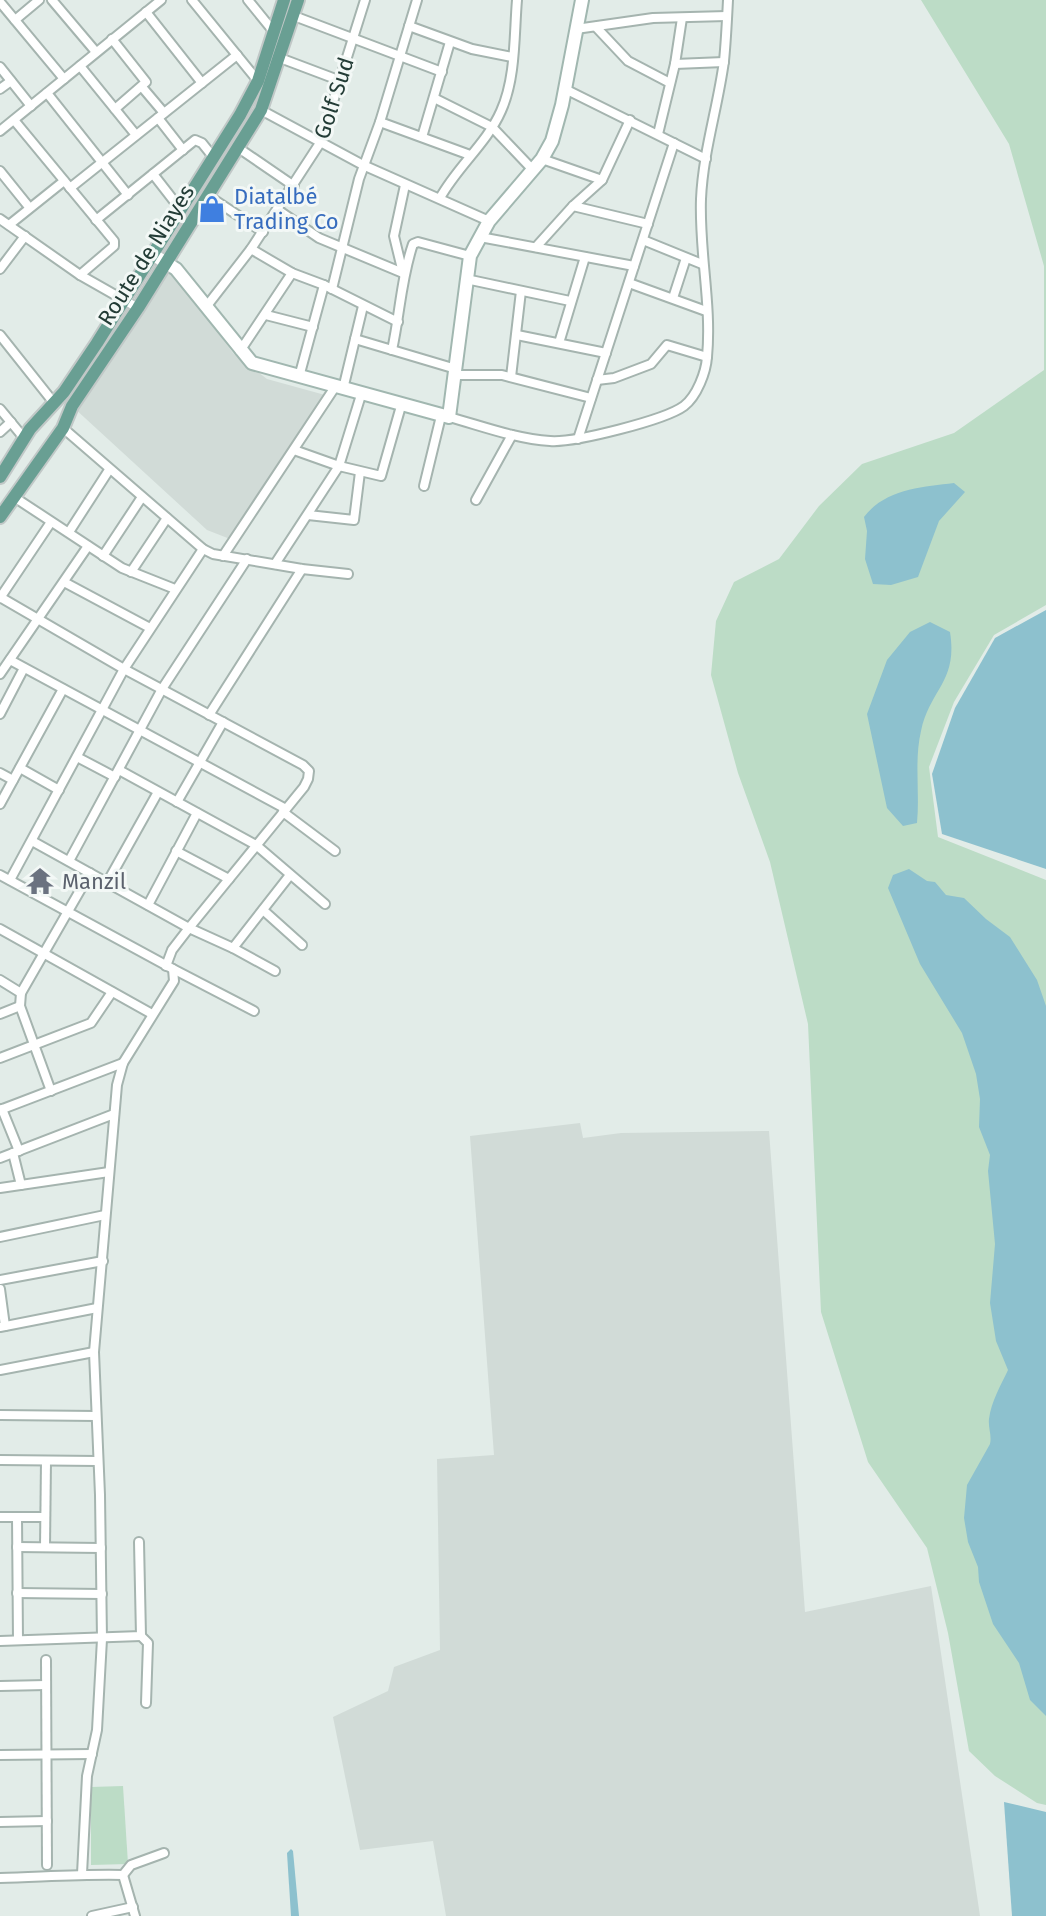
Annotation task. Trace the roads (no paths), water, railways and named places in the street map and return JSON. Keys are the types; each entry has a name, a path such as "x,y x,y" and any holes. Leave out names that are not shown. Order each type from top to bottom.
{"main road":[{"name":"Route de Niayes","path":"0,477 24,438 54,403 97,343 214,158 258,81 284,0"},
{"name":"Route de Niayes","path":"0,517 63,428 72,406 138,308 261,110 298,0"}],"street":[{"path":"15,20 39,0"},
{"path":"52,0 96,52"},
{"path":"0,131 161,0"},
{"path":"192,0 258,81"},
{"path":"248,0 275,33"},
{"name":"Golf Sud","path":"206,307 263,232 320,143 365,0"},
{"path":"299,377 313,327 343,246 363,165 380,122 417,0"},
{"path":"440,198 492,127 507,93 517,0"},
{"path":"424,486 455,372 470,256 489,221 542,159 555,132 582,0"},
{"path":"152,254 176,269 252,363 361,395 512,435 550,441 578,439 638,423 686,405 703,376 707,357 700,216 706,159 724,62 728,0"},
{"path":"1,4 64,79"},
{"path":"146,12 202,83"},
{"path":"294,16 442,72"},
{"path":"576,29 653,18 727,16"},
{"path":"658,134 675,64 682,18"},
{"path":"409,26 472,49 512,57"},
{"path":"596,27 628,61 670,83"},
{"path":"112,39 145,80 142,87 115,109"},
{"path":"422,137 450,42"},
{"path":"9,225 29,207 103,162 237,55"},
{"path":"280,58 341,81"},
{"path":"675,64 724,62"},
{"path":"80,66 136,135"},
{"path":"0,67 31,106"},
{"path":"0,89 11,81"},
{"path":"142,87 183,150"},
{"path":"565,89 706,159"},
{"path":"47,93 128,195"},
{"path":"434,98 492,127 533,170"},
{"path":"261,110 363,165 489,221"},
{"path":"14,120 115,244 80,275"},
{"path":"536,247 573,206 602,180 630,120"},
{"path":"380,122 470,155"},
{"path":"96,220 195,140 214,158"},
{"path":"578,439 674,143"},
{"path":"237,147 294,186"},
{"path":"542,159 602,180"},
{"path":"0,171 29,207"},
{"path":"153,174 181,210"},
{"path":"403,273 394,236 405,185"},
{"path":"207,195 263,232"},
{"path":"573,206 648,224"},
{"path":"278,210 319,238 403,273"},
{"path":"0,219 80,275 138,308"},
{"path":"0,269 25,236"},
{"path":"480,237 634,266"},
{"path":"643,240 702,264"},
{"path":"392,350 403,273 415,242 470,256"},
{"path":"251,249 292,273 398,322"},
{"path":"559,343 585,257"},
{"path":"673,298 686,258"},
{"path":"240,351 292,273"},
{"path":"466,279 570,301"},
{"path":"629,283 706,311"},
{"path":"511,377 521,291"},
{"path":"223,556 339,388 363,306"},
{"path":"266,315 313,327"},
{"path":"517,335 606,353"},
{"path":"0,337 54,403"},
{"path":"355,339 455,372 511,377 591,398"},
{"path":"597,380 614,378 651,364 667,345 707,357"},
{"path":"275,564 339,466 361,395"},
{"path":"294,450 339,466 381,476 401,406"},
{"path":"0,409 24,438"},
{"path":"0,432 11,422"},
{"path":"63,428 203,549 223,556 348,574"},
{"path":"476,500 512,435"},
{"path":"69,532 109,470"},
{"path":"308,515 354,520 360,472"},
{"path":"14,497 103,556 131,572 175,589"},
{"path":"103,556 142,497"},
{"path":"131,572 167,518"},
{"path":"51,522 0,598 307,768 308,779 172,950 169,967 174,981 123,1063 117,1085 94,1352 102,1639 97,1730 87,1776 82,1874"},
{"path":"16,683 0,674 88,546"},
{"path":"10,880 124,669 203,549"},
{"path":"69,861 162,689 247,559"},
{"path":"209,715 302,569"},
{"path":"64,582 150,628"},
{"path":"10,660 285,811 335,851"},
{"path":"0,714 24,668"},
{"path":"0,804 63,689"},
{"path":"177,802 223,722"},
{"path":"77,757 158,792 256,845 325,904"},
{"path":"20,768 59,790"},
{"path":"0,773 13,780"},
{"path":"107,883 158,792"},
{"path":"148,905 197,813"},
{"path":"32,841 189,928 275,971"},
{"path":"176,851 229,879"},
{"path":"51,1091 20,1006 21,993 90,873"},
{"path":"0,875 254,1011"},
{"path":"233,948 290,875"},
{"path":"263,910 302,945"},
{"path":"0,929 152,1014"},
{"path":"0,980 21,993"},
{"path":"0,1058 91,1023 112,992"},
{"path":"0,1014 20,1006"},
{"path":"21,1185 16,1152 1,1110 123,1063"},
{"path":"0,1158 114,1114"},
{"path":"0,1188 109,1172"},
{"path":"0,1237 105,1215"},
{"path":"0,1280 103,1261"},
{"path":"0,1289 2,1326 97,1308"},
{"path":"0,1370 94,1352"},
{"path":"0,1415 96,1416"},
{"path":"0,1460 97,1461"},
{"path":"45,1547 46,1461"},
{"path":"0,1517 45,1517"},
{"path":"17,1517 18,1640"},
{"path":"139,1542 141,1636 148,1643 146,1703"},
{"path":"17,1547 101,1548"},
{"path":"17,1593 102,1594"},
{"path":"0,1641 141,1636"},
{"path":"46,1660 47,1865"},
{"path":"0,1686 46,1685"},
{"path":"0,1755 92,1754"},
{"path":"0,1822 47,1821"},
{"path":"123,1875 131,1865 164,1853"},
{"path":"0,1878 123,1875"},
{"path":"92,1916 134,1912 123,1875"}],"water":[{"path":"954,483 965,492 939,521 918,577 891,585 873,584 865,559 867,531 864,517 882,500 893,495"},
{"path":"1046,610 1046,869 942,834 932,774 955,708 995,638"},
{"path":"930,622 950,632 950,663 921,731 917,823 903,826 887,808 867,714 887,660 910,632"},
{"path":"909,869 927,881 935,882 946,895 964,898 1010,937 1037,980 1046,1006 1046,1716 1030,1700 1019,1663 993,1624 968,1542 964,1518 967,1485 990,1444 990,1413 1008,1370 996,1341 990,1303 995,1244 988,1171 990,1155 979,1127 980,1099 976,1074 962,1033 920,964 888,888 893,875"},
{"path":"1004,1802 1046,1812 1046,1916 1012,1916"},
{"path":"291,1849 299,1916 291,1916 287,1853"}],"place":[{"name":"Diatalbé Trading Co","path":"212,209"},
{"name":"Manzil","path":"40,881"}]}
